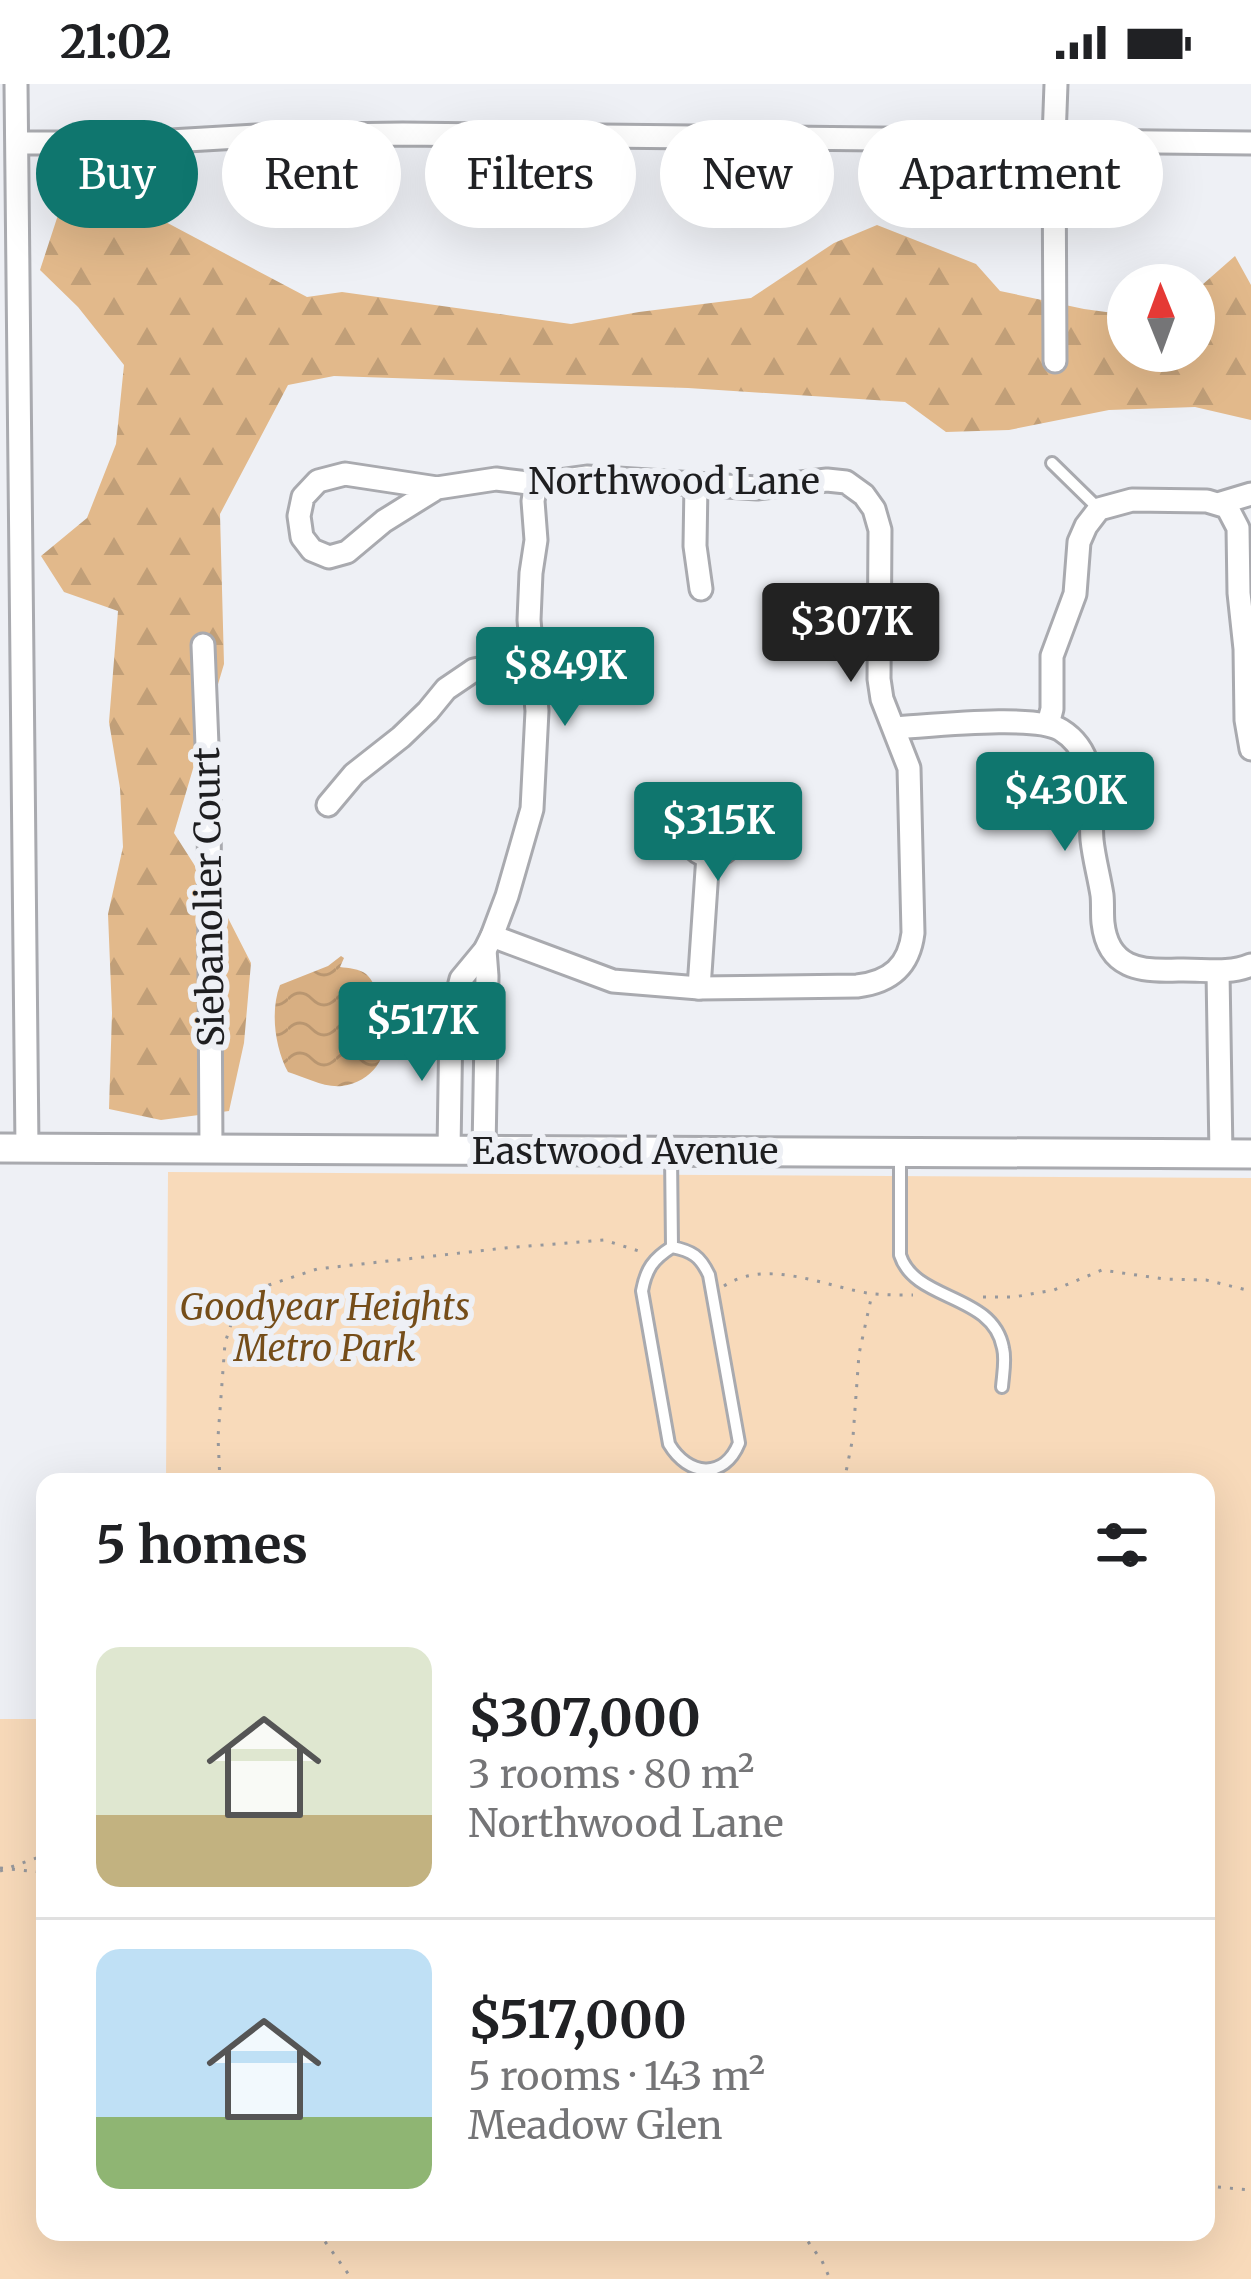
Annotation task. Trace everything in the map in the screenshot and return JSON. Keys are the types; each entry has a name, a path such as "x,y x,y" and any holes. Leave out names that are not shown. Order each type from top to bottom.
{"street":[{"path":"13,1148 9,241 18,143 16,84"},
{"path":"1055,120 1056,84"},
{"path":"18,143 403,134 858,140"},
{"path":"1163,141 1251,143"},
{"path":"1054,228 1055,361"},
{"name":"Northwood Lane","path":"437,488 401,509 347,552 329,556 311,550 302,537 299,516 304,497 318,481 345,474 437,488 496,479 536,484 587,477 758,488 846,482 874,509 880,530 879,679 909,768 911,953 894,973 871,984 699,988 614,981 488,943"},
{"path":"449,1150 451,1019 461,979 488,943 507,896 532,809 538,711 529,620 536,484"},
{"path":"696,484 695,546 701,589"},
{"path":"1048,724 1052,656 1073,601 1078,542 1100,509 1132,500 1221,503 1251,494"},
{"path":"1221,503 1232,512 1238,528 1251,748"},
{"name":"Siebanolier Court","path":"203,645 209,795 211,1150"},
{"path":"328,805 354,774 401,736 446,689 474,670 533,668"},
{"path":"896,728 997,723 1057,727 1075,742 1091,774 1093,854 1103,927 1114,953 1136,969 1218,972 1251,965"},
{"path":"699,988 708,855"},
{"path":"484,1150 488,943"},
{"path":"1218,972 1221,1154"},
{"path":"451,1042 486,1043"},
{"path":"450,1085 485,1086"},
{"name":"Eastwood Avenue","path":"13,1148 1251,1154"}],"lane":[{"path":"1052,463 1100,509"},
{"path":"671,1151 672,1247"},
{"path":"900,1153 904,1269 987,1319 1004,1352 1002,1387"},
{"path":"672,1247 691,1251 702,1261 712,1293 739,1443 733,1457 719,1467 691,1467 669,1444 642,1291 646,1271 672,1247"}],"path":[{"path":"220,1473 226,1343 237,1306 266,1286 317,1269 356,1263 604,1240 656,1257"},
{"path":"952,1297 1014,1298 1054,1290 1102,1270 1206,1280 1251,1291"},
{"path":"712,1293 739,1276 758,1274 811,1279 872,1294 912,1295"},
{"path":"846,1473 859,1354 872,1294"},
{"path":"2,1869 36,1858"},
{"path":"2,1869 36,1872"},
{"path":"1215,2187 1251,2190"},
{"path":"324,2241 352,2279"},
{"path":"808,2241 830,2279"}],"green space":[{"path":"54,228 177,228 307,297 342,292 571,324 751,298 834,243 870,228 885,228 976,264 1000,291 1107,312 1107,372 1215,372 1215,274 1235,256 1251,285 1251,420 1195,407 1109,410 1009,430 946,432 905,402 688,388 334,376 288,385 220,514 224,664 174,833 251,963 244,1043 229,1111 161,1120 109,1109 108,914 123,847 109,722 118,611 64,592 41,556 87,518 116,444 124,365 78,307 40,270"},
{"name":"Goodyear Heights Metro Park","path":"168,1172 1251,1178 1251,2279 0,2279 0,1719 36,1719 36,2241 1215,2241 1215,1473 166,1473"}],"water":[{"path":"341,956 340,967 363,972 373,982 385,1012 387,1040 369,1075 335,1086 288,1072 277,1041 275,1006 280,985"}]}
